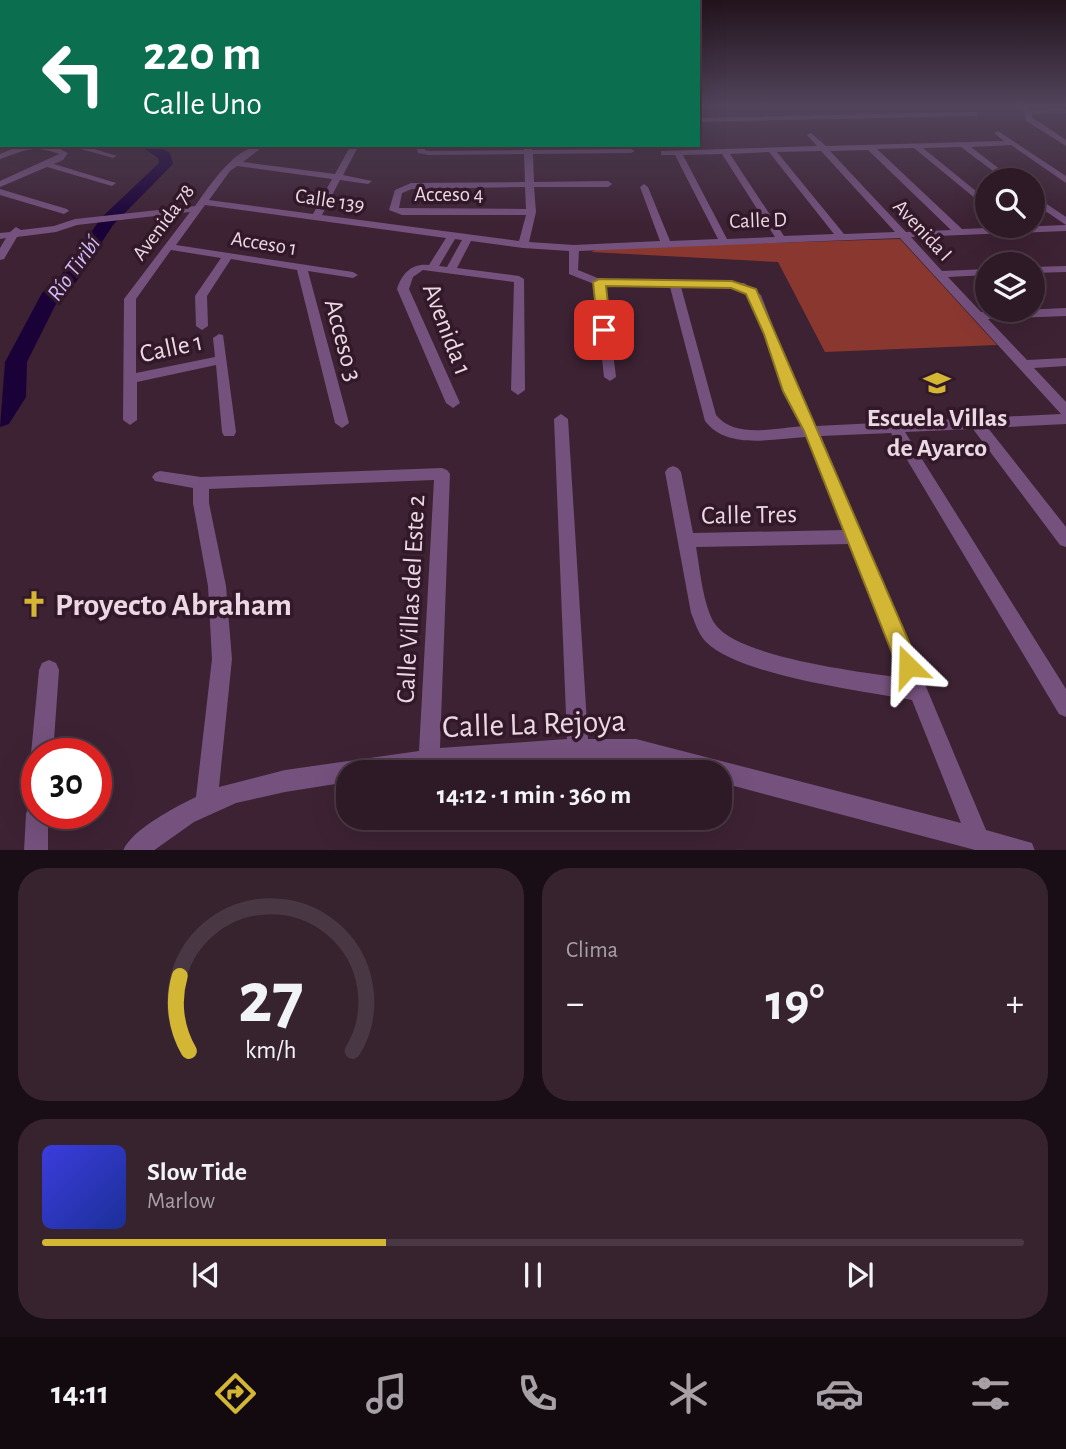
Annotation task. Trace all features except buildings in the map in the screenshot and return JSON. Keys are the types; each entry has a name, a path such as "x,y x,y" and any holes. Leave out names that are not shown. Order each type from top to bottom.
{"street":[{"name":"Avenida I","path":"820,146 975,315"},
{"path":"916,146 975,195"},
{"path":"664,153 924,146"},
{"path":"964,146 994,168"},
{"path":"1016,146 1063,177"},
{"path":"0,157 25,147"},
{"path":"0,184 64,153 54,147"},
{"path":"79,147 113,156"},
{"name":"Avenida 78","path":"130,379 130,299 233,163 258,147"},
{"path":"316,217 354,147"},
{"path":"870,147 959,232"},
{"path":"420,148 631,151"},
{"path":"523,245 531,212 528,148"},
{"path":"771,150 840,236"},
{"path":"724,151 781,239"},
{"path":"677,152 723,240"},
{"path":"233,163 368,181"},
{"path":"46,164 112,183"},
{"path":"529,185 607,184"},
{"name":"Acceso 4","path":"529,185 411,186 398,192 393,206 394,210 402,212 531,212"},
{"path":"644,187 666,243"},
{"path":"0,192 64,211"},
{"name":"Calle 139","path":"16,230 56,229 75,222 201,205 316,217 452,236"},
{"path":"1045,207 1066,222"},
{"path":"0,228 16,230"},
{"name":"Calle D","path":"1045,228 1066,228"},
{"path":"0,236 16,230"},
{"path":"0,257 16,230"},
{"name":"Calle D","path":"452,236 574,248 975,231"},
{"path":"433,267 452,236"},
{"path":"451,269 468,238"},
{"name":"Acceso 1","path":"169,247 354,275"},
{"path":"574,248 573,272 599,282 746,287 755,295 791,391 812,431 978,838"},
{"path":"202,326 201,296 227,257"},
{"name":"Avenida 1","path":"453,403 404,289 406,278 413,270 433,267 519,279 518,390"},
{"name":"Acceso 3","path":"302,268 342,423"},
{"path":"1045,270 1066,269"},
{"path":"938,274 975,272"},
{"path":"599,282 610,377"},
{"path":"675,285 710,417 716,426 736,435 1066,419"},
{"path":"1045,313 1066,312"},
{"name":"Avenida I","path":"982,322 1066,411"},
{"path":"219,338 229,432"},
{"name":"Calle 1","path":"130,379 221,360"},
{"path":"1021,365 1066,362"},
{"path":"130,379 130,421"},
{"path":"561,419 578,748"},
{"path":"977,424 1066,540"},
{"path":"895,428 1066,707"},
{"path":"673,472 700,613 710,634 738,652 919,691"},
{"name":"Calle Villas del Este 2","path":"160,477 201,483 442,474 429,758"},
{"path":"201,483 201,503 217,586 222,659 206,803"},
{"name":"Calle Tres","path":"686,540 856,537"},
{"path":"44,738 50,670"},
{"name":"Calle La Rejoya","path":"134,850 165,826 206,803 276,783 429,758 578,748 636,749 1024,850"},
{"path":"36,850 37,829"}],"shaded area":[{"path":"900,239 997,345 825,352 778,262 591,252 601,248"}],"waterway":[{"name":"Río Tiribí","path":"0,418 14,397 16,362 52,293 69,278 107,222 166,164 165,156 149,147"}],"place":[{"name":"Escuela Villas de Ayarco","path":"937,383"},
{"name":"Proyecto Abraham","path":"34,604"}],"route":[{"path":"604,330 599,282 740,285 752,291 791,391 812,431 908,666"}]}
